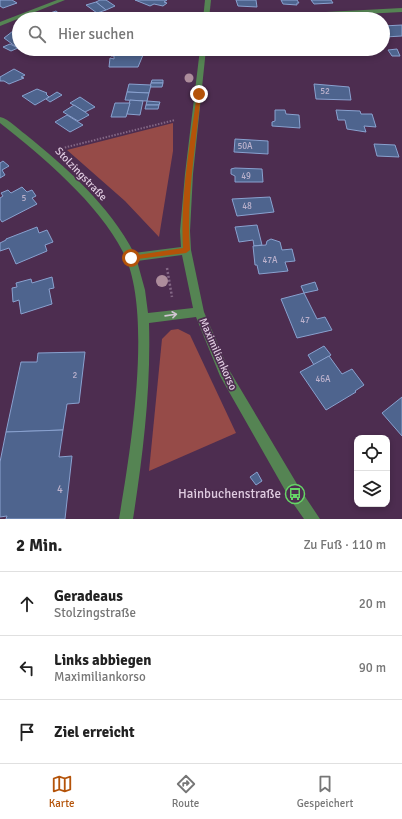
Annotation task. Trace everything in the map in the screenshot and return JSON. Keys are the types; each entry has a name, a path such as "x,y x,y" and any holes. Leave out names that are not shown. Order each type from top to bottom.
{"street":[{"path":"31,12 62,0"},
{"path":"207,12 208,0"},
{"path":"364,12 402,10"},
{"path":"0,24 12,19"},
{"name":"Maximiliankorso","path":"202,56 185,231 186,250 199,312 224,372 294,494 313,519"},
{"name":"Stolzingstraße","path":"0,119 36,147 69,176 97,207 119,236 131,258 143,319"},
{"path":"131,258 186,250"},
{"path":"126,519 138,436 144,344 143,319 199,312"}],"path":[{"path":"59,149 175,120"},
{"path":"167,268 172,297"}],"shaded area":[{"path":"173,123 173,151 159,237 125,201 67,150"},
{"path":"178,329 190,335 236,433 149,471 162,339 171,330"}],"building":[{"path":"0,0 12,0 17,3 3,8 0,6"},
{"path":"106,0 115,6 106,10 96,2"},
{"path":"135,0 167,0 164,2 167,3 163,6 154,4 150,6"},
{"path":"236,0 256,0 257,7 238,6"},
{"path":"281,0 297,0 299,3 297,3 297,5 283,4"},
{"path":"311,0 331,0 333,3 314,4"},
{"path":"96,2 106,10 96,12 86,5"},
{"path":"402,25 402,36 390,37 390,26"},
{"path":"12,32 12,44 4,38"},
{"path":"10,44 12,45 12,51 11,51 3,47"},
{"path":"397,49 400,56 392,56 390,50"},
{"path":"114,56 143,56 138,67 109,67 110,58 114,59"},
{"path":"14,69 25,75 21,77 24,78 9,84 4,81 0,81 0,77"},
{"path":"152,80 163,80 163,83 151,83"},
{"path":"151,83 163,83 162,87 150,87"},
{"path":"129,84 151,85 149,93 127,92"},
{"path":"314,84 349,87 351,100 316,99"},
{"path":"37,89 47,93 46,94 49,97 35,105 22,96"},
{"path":"57,92 62,95 50,102 46,99"},
{"path":"127,92 149,93 147,101 125,100"},
{"path":"80,97 95,107 85,112 70,103"},
{"path":"130,100 143,101 140,115 127,114"},
{"path":"147,101 160,102 159,105 146,105"},
{"path":"115,103 130,103 126,117 111,117"},
{"path":"74,105 89,115 78,121 63,112"},
{"path":"146,105 159,105 158,109 145,109"},
{"path":"275,110 285,110 286,114 299,115 300,128 272,126 272,122 275,121"},
{"path":"336,110 360,111 361,114 372,114 376,127 364,126 366,132 347,129 345,120 338,120"},
{"path":"67,115 83,125 70,132 55,122"},
{"path":"235,139 268,141 268,154 234,152"},
{"path":"374,144 395,145 399,157 377,156"},
{"path":"3,161 9,166 2,170 5,175 0,178 0,163"},
{"path":"231,169 262,169 263,182 235,182 235,176 231,174"},
{"path":"22,187 27,192 32,190 36,196 32,198 37,204 2,222 0,219 0,198 3,196 1,193 8,190 11,193"},
{"path":"270,197 274,212 237,216 232,199"},
{"path":"257,225 262,245 254,246 253,240 239,242 235,227"},
{"path":"37,227 39,233 47,230 53,242 45,245 47,251 16,264 9,248 0,251 0,243 6,239"},
{"path":"271,239 280,242 282,250 292,249 295,261 285,262 288,271 259,274 257,265 255,265 253,246 266,245 267,241"},
{"path":"52,277 54,288 49,289 52,304 21,314 19,300 13,302 12,288 17,287 16,283 31,279 32,283"},
{"path":"315,282 318,290 304,293 301,286"},
{"path":"304,293 317,319 325,317 332,330 297,338 281,299"},
{"path":"324,346 331,355 314,365 308,355"},
{"path":"85,352 79,403 67,404 63,430 6,432 21,362 37,362 38,353"},
{"path":"329,356 342,374 352,369 364,385 355,391 356,392 326,410 300,372"},
{"path":"402,397 402,436 382,413"},
{"path":"63,430 59,457 72,456 65,519 6,519 7,516 0,517 0,462 6,432"},
{"path":"257,472 262,481 256,485 250,477"}],"place":[{"name":"Hainbuchenstraße","path":"295,494"}],"route":[{"path":"131,258 186,250 185,231 189,174 199,94"}]}
